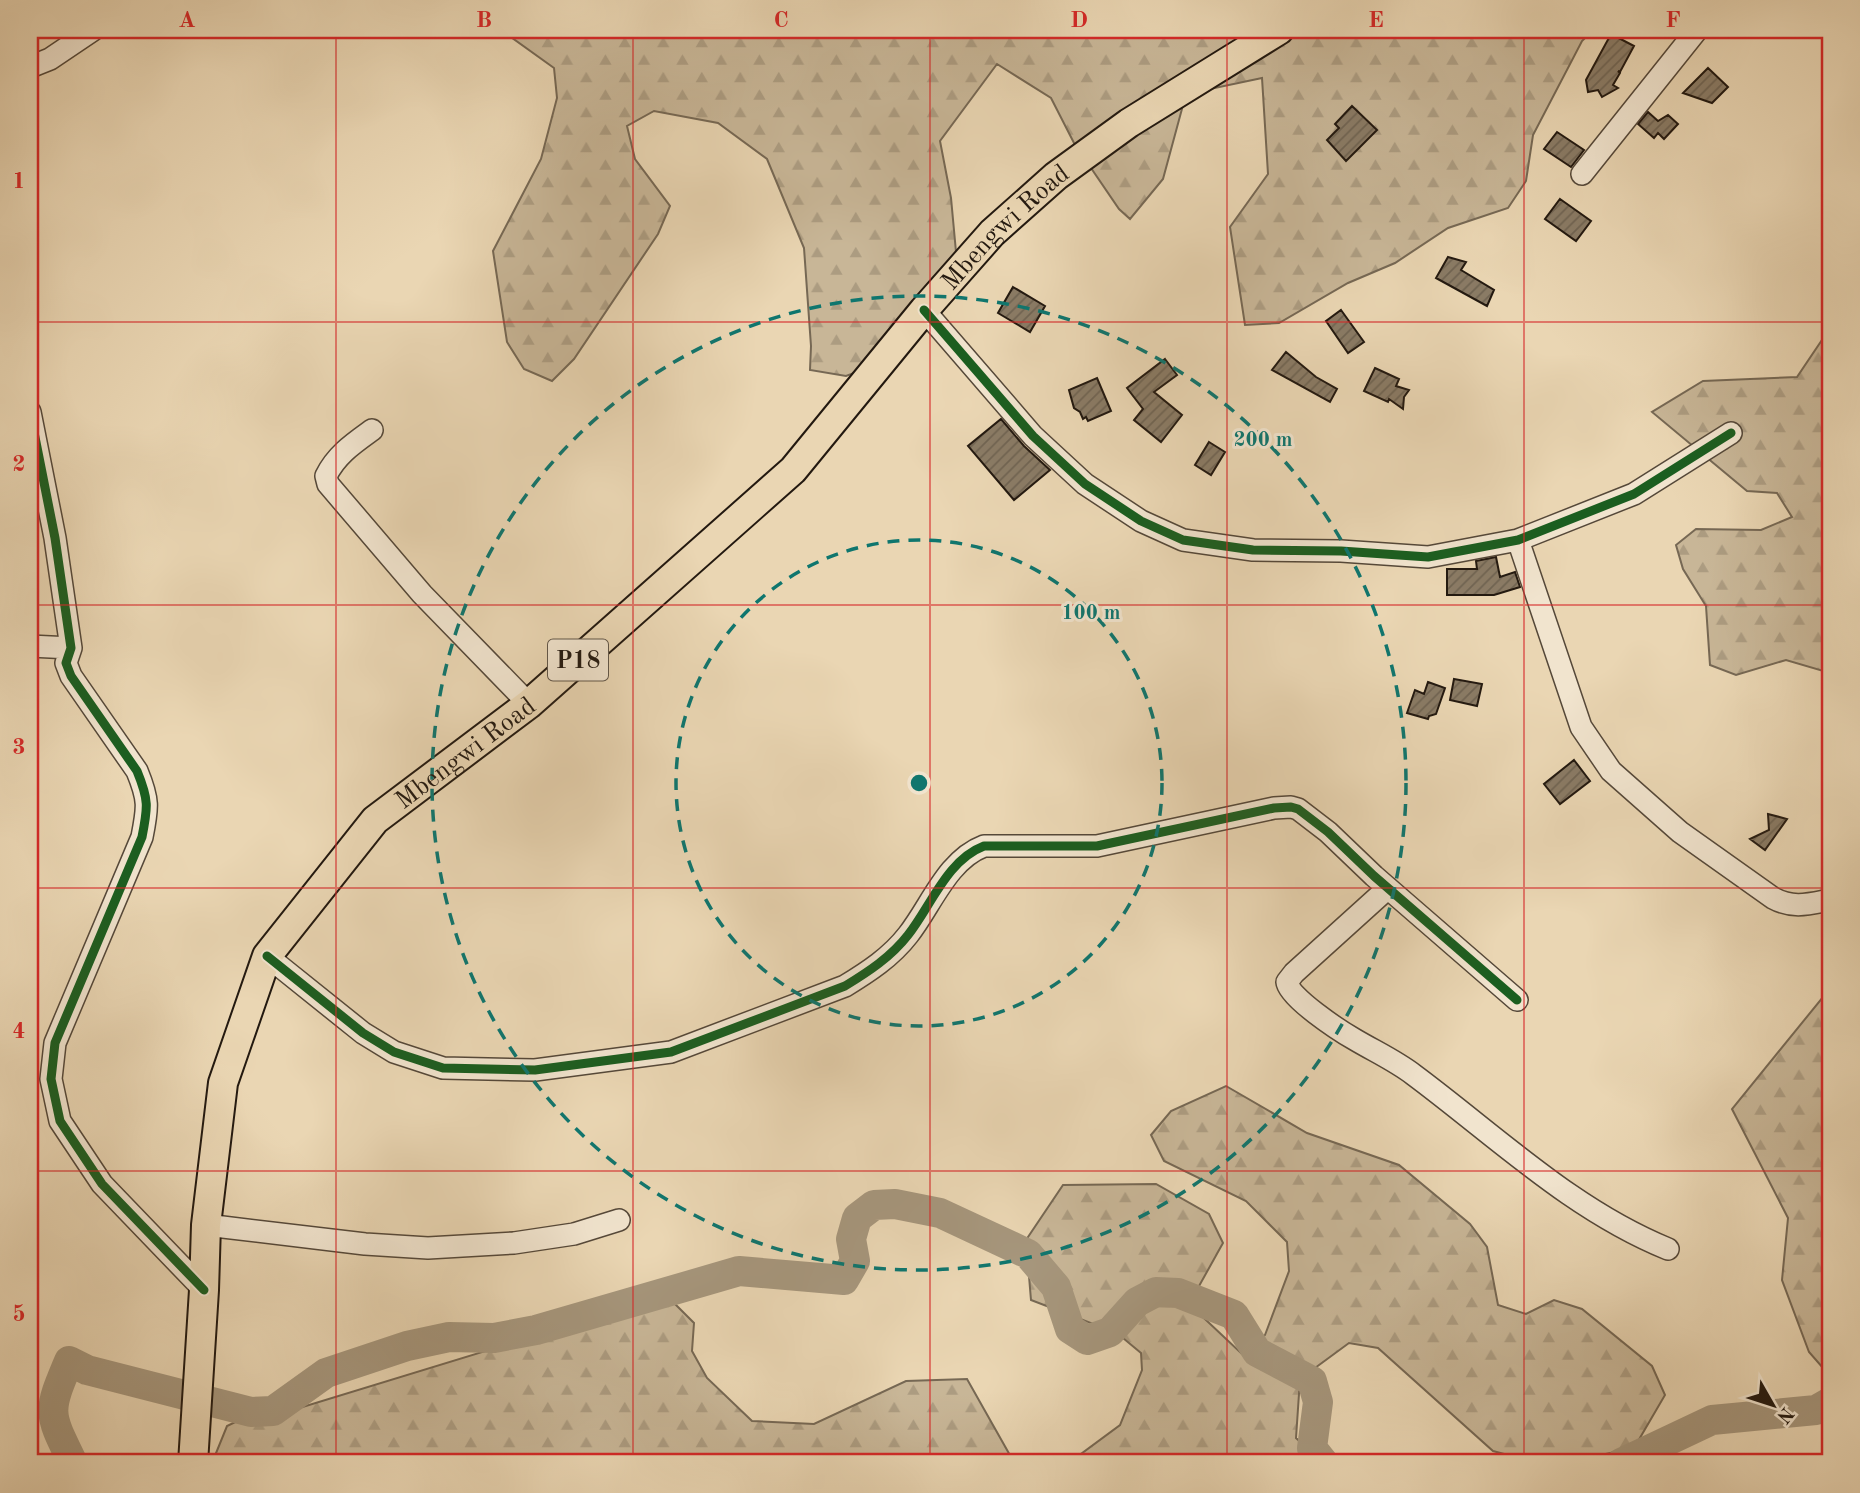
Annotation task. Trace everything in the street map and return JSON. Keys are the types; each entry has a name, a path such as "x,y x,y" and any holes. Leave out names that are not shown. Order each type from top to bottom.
{"main road":[{"name":"Mbengwi Road","path":"193,1463 206,1225 223,1083 267,956 375,820 529,704 793,470 924,310 992,233 1056,176 1129,123 1279,30"}],"street":[{"path":"30,66 50,59 93,30"},
{"path":"1582,173 1697,30"},
{"path":"924,310 1033,436 1084,484 1141,521 1183,540 1253,551 1341,551 1428,557 1518,540 1634,494 1731,433"},
{"path":"30,412 55,538 71,648 66,663 71,676 137,771 145,789 148,807 142,837 55,1043 51,1079 60,1121 102,1184 204,1290"},
{"path":"372,430 339,455 326,476 328,484 430,602 529,704"},
{"path":"1518,540 1581,727 1611,771 1680,832 1773,898 1784,904 1797,906 1830,900"},
{"path":"30,646 71,648"},
{"path":"267,956 363,1033 394,1052 443,1069 535,1070 671,1052 845,986 892,953 908,935 957,865 972,850 984,846 1097,846 1274,808 1291,807 1298,809 1328,832 1517,1000"},
{"path":"1388,888 1294,973 1287,982 1289,989 1310,1008 1351,1037 1412,1073 1501,1146 1615,1225 1668,1249"},
{"path":"206,1225 365,1244 428,1248 514,1243 574,1234 619,1220"}],"green space":[{"path":"501,30 1593,30 1582,41 1533,135 1526,181 1508,208 1448,228 1395,263 1348,283 1279,323 1245,325 1230,227 1268,174 1262,78 1186,94 1163,179 1130,219 1119,209 1074,143 1051,98 997,64 940,141 951,198 956,252 933,322 890,360 846,376 810,370 811,346 804,248 767,159 718,123 654,111 627,126 635,159 670,206 658,234 574,359 552,381 524,369 507,342 493,251 541,159 557,98 554,68"},
{"path":"1830,328 1830,673 1786,660 1736,675 1710,665 1706,606 1683,569 1676,545 1696,529 1761,530 1792,517 1777,493 1747,491 1652,412 1703,381 1797,377"},
{"path":"1823,997 1830,997 1830,1376 1809,1352 1782,1280 1788,1218 1732,1109"},
{"path":"1226,1086 1307,1133 1399,1165 1470,1224 1487,1247 1498,1305 1526,1314 1554,1300 1582,1309 1652,1366 1665,1395 1634,1448 1563,1463 1538,1463 1493,1451 1378,1348 1349,1343 1300,1379 1296,1438 1324,1463 1062,1463 1074,1459 1120,1425 1142,1370 1141,1353 1117,1333 1031,1300 1026,1240 1063,1185 1156,1184 1209,1214 1223,1243 1189,1304 1242,1354 1265,1335 1289,1271 1287,1242 1246,1201 1164,1161 1151,1135 1171,1111"},
{"path":"674,1303 694,1323 692,1351 707,1378 752,1421 814,1424 906,1381 967,1379 1011,1457 1020,1463 212,1463 227,1426 254,1413 283,1413 613,1312"}],"building":[{"path":"1611,34 1634,46 1620,72 1618,71 1620,73 1613,85 1618,88 1602,97 1598,90 1588,92 1586,80"},
{"path":"1708,68 1728,87 1712,103 1683,93"},
{"path":"1352,106 1377,130 1346,161 1327,140 1339,128 1335,124"},
{"path":"1648,112 1658,121 1668,115 1678,124 1664,139 1658,133 1654,138 1638,124"},
{"path":"1557,132 1584,150 1571,167 1544,149"},
{"path":"1560,199 1591,221 1576,241 1545,219"},
{"path":"1448,257 1466,262 1461,270 1494,290 1487,306 1436,278"},
{"path":"1013,287 1045,306 1030,332 998,313"},
{"path":"1341,310 1364,342 1348,353 1326,321"},
{"path":"1286,352 1316,377 1337,389 1330,402 1272,370"},
{"path":"1165,359 1177,375 1154,392 1182,415 1161,442 1134,420 1143,409 1127,388"},
{"path":"1375,368 1399,379 1396,386 1409,390 1404,397 1403,409 1389,399 1388,402 1364,391"},
{"path":"1097,378 1111,411 1088,421 1074,408 1069,390"},
{"path":"1001,419 1024,446 1050,470 1014,500 968,446"},
{"path":"1209,442 1225,452 1211,475 1195,465"},
{"path":"1496,557 1500,577 1515,572 1520,587 1494,595 1447,595 1447,569 1477,569 1476,561"},
{"path":"1454,679 1482,684 1477,706 1450,700"},
{"path":"1428,682 1445,688 1436,714 1428,719 1407,713 1415,690 1424,694"},
{"path":"1574,760 1590,781 1560,804 1544,784"},
{"path":"1768,814 1787,819 1765,850 1750,839 1769,830"}],"waterway":[{"path":"73,1463 53,1412 57,1392 69,1361 87,1370 251,1412 273,1411 326,1373 407,1346 449,1337 494,1338 536,1330 739,1271 844,1280 855,1261 851,1239 857,1218 874,1205 895,1204 940,1213 1028,1254 1056,1287 1070,1329 1087,1340 1110,1332 1137,1302 1156,1292 1178,1293 1234,1315 1257,1352 1312,1381 1318,1402 1312,1448 1324,1463"},
{"path":"1621,1463 1712,1420 1816,1410 1830,1402"}],"cycle path":[{"path":"924,310 1033,436 1085,484 1141,521 1183,540 1253,550 1341,551 1428,557 1518,540 1634,494 1731,433"},
{"path":"30,412 55,538 71,648 66,663 71,676 137,771 146,804 142,837 55,1043 51,1079 60,1121 102,1184 204,1290"},
{"path":"267,956 363,1033 394,1052 443,1068 535,1070 671,1052 845,986 862,975 901,943 960,862 984,846 1097,846 1274,808 1291,807 1298,809 1328,832 1374,876 1517,1000"}]}
